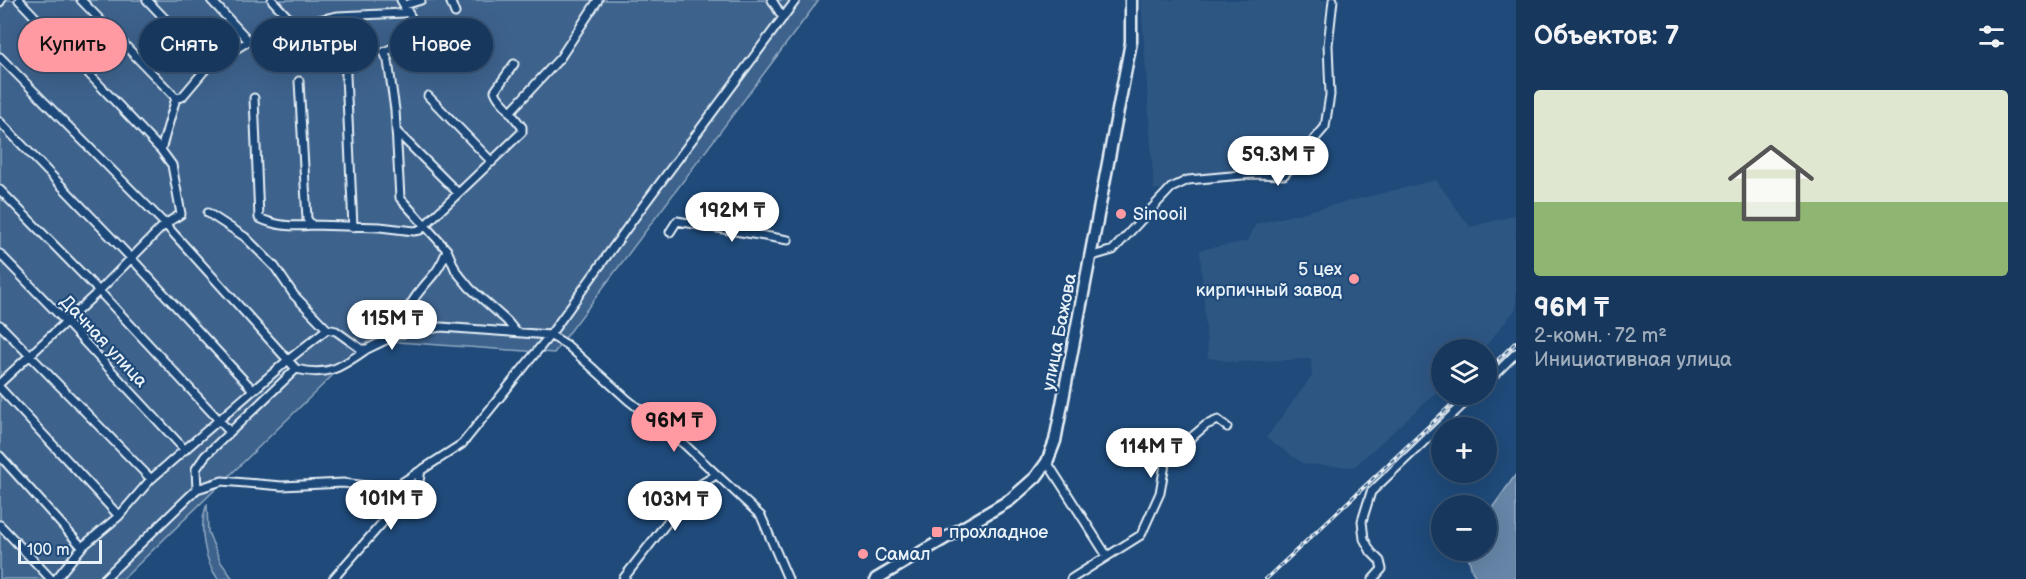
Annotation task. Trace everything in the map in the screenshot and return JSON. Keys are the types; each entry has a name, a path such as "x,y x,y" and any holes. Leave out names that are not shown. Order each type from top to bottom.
{"highway":[{"name":"улица Бажова","path":"876,579 1010,500 1036,477 1047,462 1055,441 1131,42 1131,0"}],"street":[{"path":"0,383 99,291 165,224 181,214 172,165 161,150 19,0"},
{"path":"81,0 176,98"},
{"path":"147,0 164,18"},
{"path":"211,0 249,42 239,48"},
{"path":"272,0 289,18"},
{"path":"403,3 421,0"},
{"path":"450,0 455,13"},
{"path":"510,112 560,58 598,0"},
{"path":"772,0 783,18"},
{"path":"104,579 197,489 222,481 282,486 343,483 392,489 462,444 550,335 796,0"},
{"path":"1089,257 1113,250 1171,188 1188,180 1253,174 1284,175 1325,127 1330,95 1328,45 1333,0"},
{"path":"328,18 404,13 403,3"},
{"path":"403,3 412,19 414,38 384,52 388,60 396,131 400,198 447,250 456,271 463,280 516,332"},
{"path":"0,57 165,224 296,369 310,373 342,368 368,349 398,334 441,327 550,335 567,345 628,400 685,446 761,516 788,579"},
{"path":"254,98 259,218 273,224 380,227 414,231 425,227 522,132 522,127 498,99 495,91 514,64"},
{"path":"176,98 182,97 203,72"},
{"path":"346,72 353,227"},
{"path":"299,81 307,219 312,225"},
{"path":"428,96 492,162"},
{"path":"161,150 176,98"},
{"path":"0,122 132,259 253,390"},
{"path":"396,131 458,193"},
{"path":"0,190 99,291 230,432"},
{"path":"208,213 244,237 275,267 294,295 327,329 336,331 361,349 368,349"},
{"path":"670,232 677,221 788,240"},
{"path":"398,334 402,319 417,295 437,273 447,250"},
{"name":"Дачная улица","path":"0,254 185,450"},
{"path":"0,325 151,479"},
{"path":"56,579 82,547 119,516 151,479 327,329"},
{"path":"1497,372 1516,353"},
{"path":"197,489 196,469 205,456 296,369"},
{"path":"0,388 119,516"},
{"path":"1373,579 1382,569 1380,561 1371,552 1364,539 1362,520 1371,492 1462,405"},
{"path":"1071,579 1141,535 1160,493 1168,447 1186,442 1206,425 1218,420 1227,427"},
{"path":"0,456 82,547"},
{"path":"1047,462 1107,556"},
{"path":"333,579 419,481 422,470"},
{"path":"623,579 693,489 716,475"},
{"path":"0,525 51,579"}],"shaded area":[{"path":"0,0 819,0 554,353 369,340 123,579 0,579"},
{"path":"1141,0 1326,0 1321,50 1325,126 1283,171 1154,190"},
{"path":"1436,180 1470,227 1516,215 1516,309 1491,339 1431,339 1431,397 1354,467 1304,464 1266,438 1312,376 1311,359 1235,362 1208,358 1200,250 1248,241 1256,224"},
{"path":"1516,474 1516,579 1477,579 1470,561 1497,561 1497,501"},
{"path":"207,504 208,532 220,561 233,579 218,579 209,562 203,532"}],"railway":[{"path":"1497,361 1516,342"},
{"path":"1266,579 1451,405"}],"place":[{"name":"Sinooil","path":"1121,214"},
{"name":"5 цех кирпичный завод","path":"1354,279"},
{"name":"прохладное","path":"937,532"},
{"name":"Самал","path":"863,554"}]}
